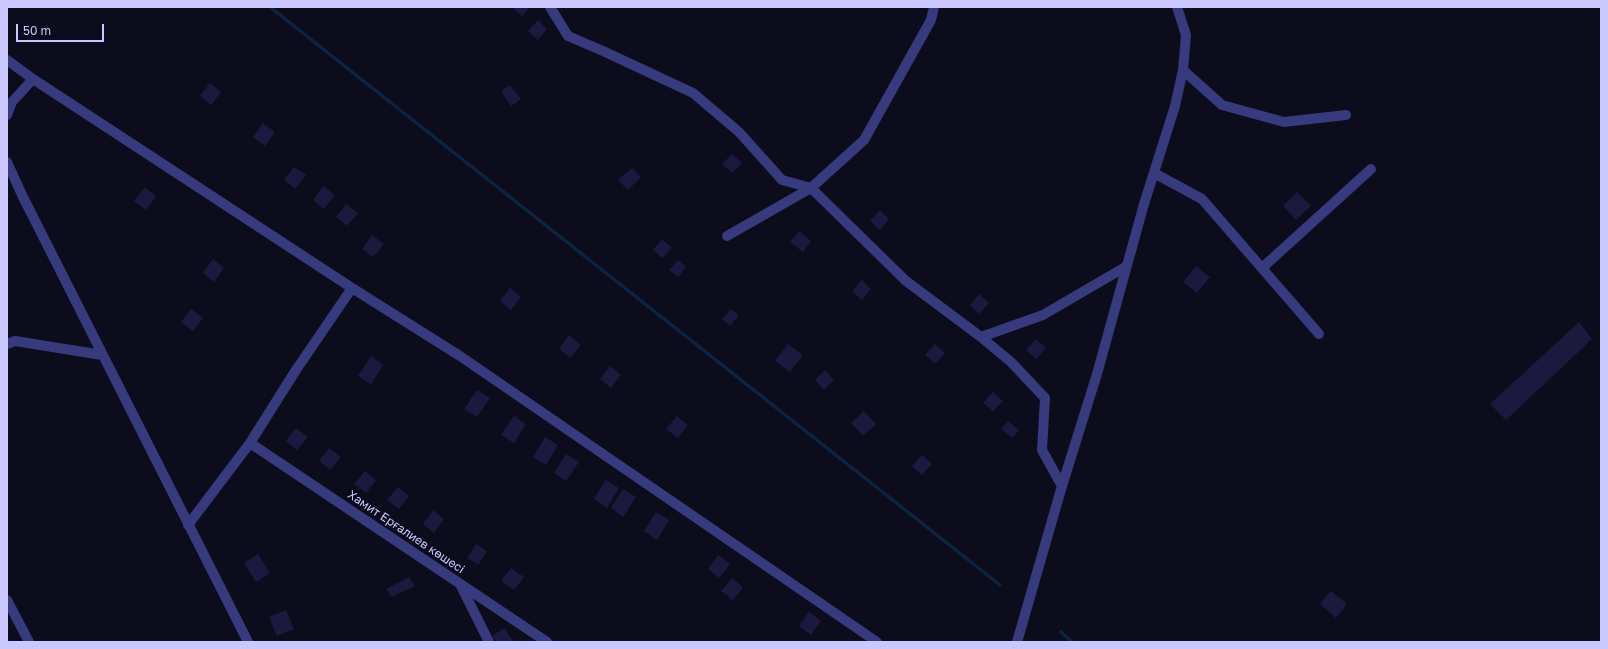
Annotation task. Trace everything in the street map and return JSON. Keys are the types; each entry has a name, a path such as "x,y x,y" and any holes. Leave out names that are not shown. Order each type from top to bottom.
{"street":[{"path":"550,7 568,36 693,93 739,132 782,180 811,188 906,281 981,337 1011,362 1045,398 1042,450 1062,486"},
{"path":"727,236 811,188 864,140 931,20 934,7"},
{"path":"1017,642 1175,106 1183,70 1186,35 1177,7"},
{"path":"7,60 33,79 352,288 460,356 877,642"},
{"path":"1183,70 1222,105 1284,122 1346,115"},
{"path":"7,115 12,102 33,79"},
{"path":"7,162 22,195 248,642"},
{"path":"1262,268 1371,169"},
{"path":"1154,173 1202,199 1319,334"},
{"path":"981,337 1043,315 1127,266"},
{"path":"188,525 250,443 296,370 352,288"},
{"path":"7,344 15,341 102,354"},
{"name":"Хамит Ерғалиев көшесі","path":"250,443 547,642"},
{"path":"460,584 489,642"},
{"path":"7,600 29,642"}],"building":[{"path":"512,7 530,7 522,16"},
{"path":"538,20 547,29 538,40 528,31"},
{"path":"210,83 221,92 211,105 200,96"},
{"path":"510,85 521,99 511,106 501,91"},
{"path":"263,123 275,132 265,146 253,137"},
{"path":"732,154 742,163 732,173 722,164"},
{"path":"294,167 306,175 295,189 284,180"},
{"path":"632,168 641,177 628,190 618,180"},
{"path":"323,186 335,195 324,209 313,200"},
{"path":"145,187 156,196 146,210 134,201"},
{"path":"1297,192 1311,206 1296,220 1283,206"},
{"path":"346,204 358,213 347,226 336,217"},
{"path":"880,210 889,219 880,230 870,221"},
{"path":"799,231 811,241 803,252 790,242"},
{"path":"372,235 384,244 373,257 362,249"},
{"path":"662,239 672,248 662,258 653,250"},
{"path":"213,259 224,268 214,282 203,273"},
{"path":"678,260 686,267 678,277 669,270"},
{"path":"1196,266 1210,277 1197,293 1183,282"},
{"path":"862,280 871,289 862,300 852,291"},
{"path":"510,288 521,297 511,310 500,301"},
{"path":"979,294 989,303 979,314 970,305"},
{"path":"191,309 203,318 193,331 181,322"},
{"path":"731,309 739,315 730,326 722,319"},
{"path":"1579,322 1592,339 1506,420 1490,404"},
{"path":"569,335 581,345 570,358 559,349"},
{"path":"1036,339 1046,348 1036,359 1026,350"},
{"path":"788,344 803,355 790,372 775,361"},
{"path":"935,344 945,353 935,364 925,355"},
{"path":"371,356 383,365 371,384 358,376"},
{"path":"610,366 621,375 611,388 600,379"},
{"path":"825,370 834,380 824,390 815,380"},
{"path":"477,390 490,398 477,417 464,409"},
{"path":"993,392 1003,401 993,411 983,403"},
{"path":"864,411 876,424 863,436 851,423"},
{"path":"514,416 526,424 514,443 501,435"},
{"path":"677,416 688,425 678,438 666,429"},
{"path":"1008,421 1019,430 1013,438 1001,429"},
{"path":"296,428 308,437 297,450 286,441"},
{"path":"545,437 558,445 546,465 533,457"},
{"path":"329,448 341,457 330,470 319,461"},
{"path":"566,454 579,462 566,481 554,473"},
{"path":"922,455 932,464 922,475 912,466"},
{"path":"365,471 376,480 366,493 354,484"},
{"path":"606,480 619,488 607,508 594,499"},
{"path":"398,487 409,496 399,509 387,500"},
{"path":"623,489 636,497 623,517 611,508"},
{"path":"433,510 444,519 434,533 423,524"},
{"path":"656,512 669,520 657,540 644,531"},
{"path":"476,544 487,551 478,565 467,558"},
{"path":"258,554 270,573 256,582 244,563"},
{"path":"718,555 730,564 719,578 708,569"},
{"path":"511,568 524,577 514,590 501,581"},
{"path":"409,577 415,586 392,597 386,589"},
{"path":"732,578 743,587 733,600 721,591"},
{"path":"1331,591 1347,604 1336,618 1320,604"},
{"path":"286,610 294,629 277,636 269,617"},
{"path":"809,612 821,621 811,635 799,626"},
{"path":"504,628 514,642 497,642 492,636"}],"waterway":[{"path":"270,7 1000,585"},
{"path":"1061,632 1072,642"}]}
